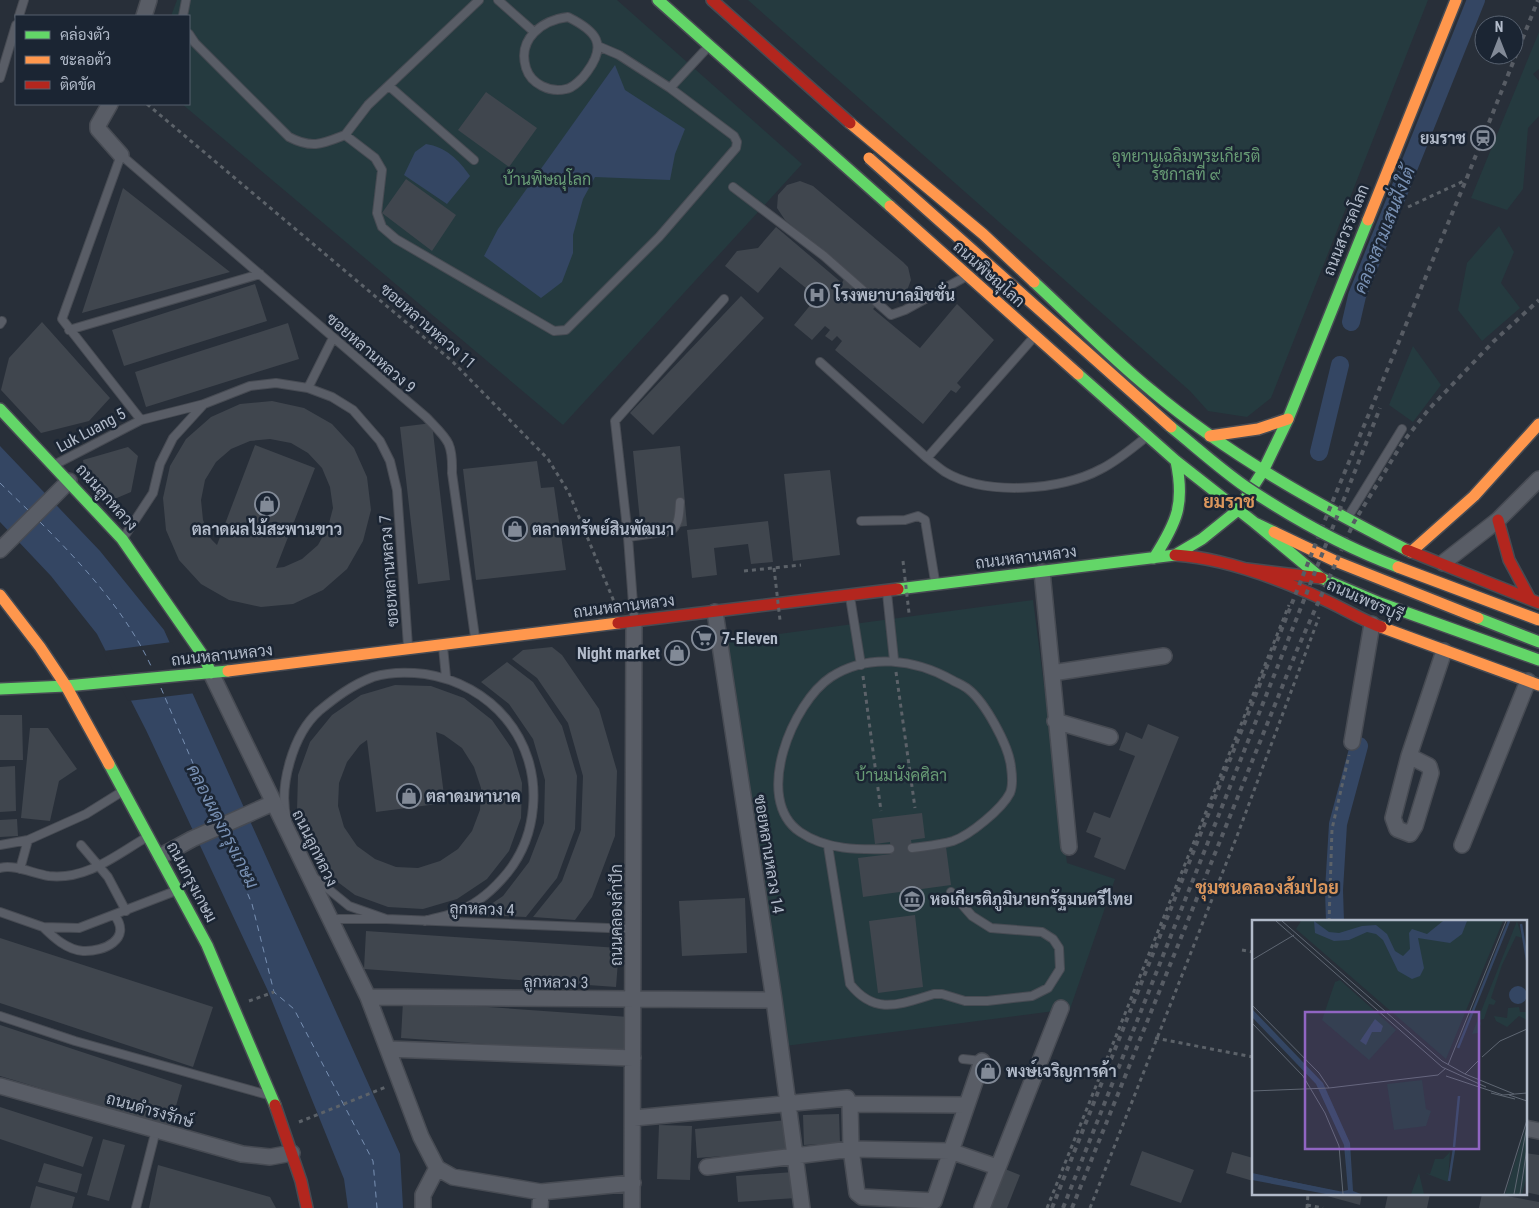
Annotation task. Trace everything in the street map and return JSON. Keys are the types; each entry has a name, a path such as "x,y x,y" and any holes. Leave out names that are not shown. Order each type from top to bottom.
{"main road":[{"name":"ถนนพิษณุโลก","path":"658,0 1176,461 1255,523 1314,552"},
{"name":"ถนนพิษณุโลก","path":"712,0 877,147 983,234 1150,390 1210,436 1263,471 1328,509"},
{"name":"ถนนสวรรคโลก","path":"1238,510 1263,471 1288,419 1456,0"},
{"path":"730,16 758,54 775,73"},
{"path":"866,155 1148,409 1245,486 1323,534 1368,556 1539,620"},
{"name":"ถนนลูกหลวง","path":"0,409 122,539 204,657 211,673"},
{"path":"1210,436 1258,430 1288,419"},
{"path":"1398,588 1411,552 1474,496 1539,424"},
{"path":"1154,558 1176,524 1182,497 1182,483 1176,461"},
{"path":"1238,510 1328,509 1411,552 1443,563 1534,601"},
{"name":"ถนนหลานหลวง","path":"0,689 66,686 211,673 1175,555 1202,539 1238,510"},
{"path":"1498,520 1509,560 1534,601"},
{"path":"1255,523 1321,578"},
{"name":"ถนนเพชรบุรี","path":"1314,552 1398,588 1539,642"},
{"name":"ถนนเพชรบุรี","path":"1175,555 1194,556 1247,569 1326,600 1372,624 1533,683"},
{"path":"1247,569 1321,578 1380,602 1539,660"},
{"name":"ถนนกรุงเกษม","path":"0,595 40,646 66,686 179,890 234,1007 272,1096 292,1152 307,1208"}],"street":[{"path":"144,15 149,0"},
{"path":"109,105 98,125 101,132 121,155"},
{"path":"1443,563 1498,520 1539,478"},
{"path":"2,548 69,481"},
{"path":"1042,572 1055,721 1069,847"},
{"name":"ซอยหลานหลวง 14","path":"715,612 774,1000 802,1208"},
{"name":"ถนนคลองลำปัก","path":"628,622 633,929 634,1118 632,1208"},
{"path":"1352,742 1372,624"},
{"path":"1409,756 1444,650"},
{"path":"1052,673 1164,656"},
{"name":"ถนนลูกหลวง","path":"211,673 368,997 421,1137 437,1168"},
{"path":"1462,844 1533,683"},
{"path":"1055,721 1110,738"},
{"path":"160,856 192,839 273,803"},
{"name":"ลูกหลวง 3","path":"368,997 774,1000"},
{"path":"982,1208 1061,1008"},
{"path":"388,1049 633,1058"},
{"path":"634,1118 787,1102 847,1098 850,1104 851,1149 857,1193 862,1197 934,1201 982,1061"},
{"name":"ถนนดำรงรักษ์","path":"0,1086 249,1156 270,1157 292,1152"},
{"path":"850,1104 966,1105"},
{"path":"1526,1128 1539,1131"},
{"path":"706,1167 795,1154 851,1149 950,1152 997,1167"},
{"path":"422,1208 422,1196 437,1168 453,1177 541,1192 633,1183"},
{"path":"540,1208 541,1192"}],"lane":[{"path":"19,15 24,0"},
{"path":"183,15 186,0"},
{"path":"190,36 195,43 289,137 304,145 322,144 345,135 368,105 479,0"},
{"path":"498,0 533,31"},
{"path":"568,17 585,26 596,39 598,46 597,59 583,77 567,89 546,88 538,85 526,69 526,44 533,31 553,19 568,17"},
{"path":"0,78 15,28"},
{"path":"345,135 375,158 382,170 377,213 382,227 396,239 554,331 566,330 658,237 736,148 737,142 734,136 670,88 619,55 598,46"},
{"path":"670,88 709,46"},
{"path":"389,86 474,160"},
{"path":"121,155 62,320 141,420"},
{"name":"ซอยหลานหลวง 9","path":"121,155 426,417 448,441 452,452 452,473 476,641"},
{"path":"733,187 824,256 891,315 905,310 967,276"},
{"path":"69,330 260,274"},
{"path":"628,622 628,537 615,421 724,299"},
{"path":"927,458 1035,336"},
{"path":"308,388 333,338"},
{"path":"820,362 946,473 978,485 1003,488 1031,487 1081,478 1101,470 1147,435"},
{"name":"Luk Luang 5","path":"54,465 141,420 204,404 250,386 276,383 308,388"},
{"name":"ซอยหลานหลวง 7","path":"308,388 332,397 353,410 380,441 390,461 397,490 409,649"},
{"path":"122,539 153,493 160,464 173,438 204,404"},
{"path":"1347,519 1402,429"},
{"path":"628,537 670,531 678,520 680,502"},
{"path":"861,521 905,520 918,516 925,520 936,585"},
{"path":"887,591 894,661"},
{"path":"850,596 861,665"},
{"path":"443,645 446,677"},
{"path":"890,849 828,846 798,831 785,814 779,796 784,742 810,698 831,677 861,665 894,661 928,668 969,689 993,720 1010,755 1012,773 1010,792 985,821 955,840 912,848"},
{"path":"386,919 349,906 318,883 296,851 286,817 285,781 295,746 314,716 342,692 374,677 410,672 446,677 480,694 508,719 527,752 535,789 532,826 517,861 493,890 461,910 425,921"},
{"path":"0,845 28,840 86,814 124,791"},
{"path":"0,868 48,876 68,877 85,873 148,835"},
{"path":"20,870 28,840"},
{"path":"80,845 108,877 126,910"},
{"path":"828,846 850,984 859,996 879,1007 934,994 942,994 965,1001 987,1001 1032,996 1048,988 1057,976 1061,961 1059,948 1053,939 1042,932 990,928 972,916 951,892"},
{"path":"0,912 43,927 80,928 179,890"},
{"path":"43,927 67,946 83,951 107,947 117,940 121,930 120,922 115,916"},
{"name":"ลูกหลวง 4","path":"330,919 386,919 633,929"},
{"path":"0,1016 75,1041 272,1096"},
{"path":"963,1059 982,1061"},
{"path":"136,1208 156,1130"}],"path":[{"name":"ซอยหลานหลวง 11","path":"148,105 452,361 548,459 569,493 628,622"},
{"path":"1408,207 1466,180"},
{"path":"904,561 909,613"},
{"path":"744,571 802,565"},
{"path":"774,568 780,620"},
{"path":"1047,1208 1296,588"},
{"path":"1090,1208 1155,1038 1237,836 1326,600"},
{"path":"894,661 915,808"},
{"path":"861,665 882,811"},
{"path":"1329,920 1332,829 1352,742"},
{"path":"1242,950 1252,952"},
{"path":"234,1007 274,992"},
{"path":"1155,1038 1252,1057"},
{"path":"314,1116 378,1090"},
{"path":"1307,1206 1323,1208"}],"green space":[{"name":"บ้านพิษณุโลก","path":"177,0 617,0 802,164 563,425 183,105 190,105 190,15 171,15"},
{"name":"อุทยานเฉลิมพระเกียรติ รัชกาลที่ ๙","path":"748,0 1428,0 1271,398 1247,417 1208,411 1190,391"},
{"path":"1539,32 1539,69 1533,74 1539,81 1539,116 1528,128 1523,189 1507,210 1471,198"},
{"path":"1499,226 1514,252 1501,283 1520,308 1482,341 1458,310 1467,263"},
{"path":"1413,346 1441,385 1413,422 1389,405"},
{"name":"บ้านมนังคศิลา","path":"1033,600 1067,863 1115,879 1070,1009 785,1046 726,641"}],"water":[{"path":"615,65 625,90 685,129 675,154 670,180 595,177 583,199 573,235 573,253 562,282 541,298 484,256 498,229"},
{"path":"426,144 446,151 470,176 447,204 404,175 415,152"},
{"name":"คลองผดุงกรุงเกษม","path":"0,446 100,551 164,630 400,1154 403,1208 348,1208 344,1179 268,991 146,730 97,634 51,576 0,522"}],"pier":[{"path":"172,642 196,693 128,701 103,651"}],"building":[{"path":"486,92 537,128 509,167 458,130"},
{"path":"406,179 456,215 432,251 382,213"},
{"path":"800,181 813,186 908,267 911,280 906,293 895,300 888,300 875,295 785,220 777,208 778,195 787,185"},
{"path":"123,188 230,272 82,313"},
{"path":"776,227 842,283 844,279 876,306 873,309 920,348 957,304 994,340 957,383 961,387 956,393 951,390 923,424 835,350 842,341 837,336 832,341 825,336 830,330 825,326 812,340 794,325 817,297 780,267 758,293 725,266 737,251 758,248"},
{"path":"255,284 267,321 124,366 112,330"},
{"path":"741,296 764,318 653,435 630,413"},
{"path":"42,322 110,398 89,421 41,433 1,390 9,358"},
{"path":"288,323 299,359 146,407 135,372"},
{"name":"ตลาดผลไม้สะพานขาว","path":"272,401 304,408 332,424 354,448 367,477 371,510 363,541 347,569 323,590 293,604 261,607 229,600 201,584 179,560 166,530 163,498 170,466 186,439 211,417 240,404","holes":["270,439 291,443 308,453 322,468 330,487 333,508 328,527 318,545 302,559 284,567 276,568 315,468 255,445 217,545 211,539 203,520 201,500 205,480 216,462 231,449 250,441"]},
{"path":"432,423 450,580 418,584 400,427"},
{"path":"680,446 687,526 641,531 633,451"},
{"path":"128,447 138,456 131,492 105,503 85,477 83,460"},
{"name":"ตลาดทรัพย์สินพัฒนา","path":"537,461 541,488 554,487 566,570 476,580 463,469"},
{"path":"830,470 840,555 793,561 784,474"},
{"path":"768,521 773,562 751,564 748,544 714,548 717,575 692,578 687,530"},
{"path":"552,647 562,655 599,709 617,771 615,836 592,897 575,920 533,917 562,881 581,830 583,776 568,723 537,678 512,659 523,650"},
{"path":"507,662 533,682 562,726 577,776 575,829 557,878 526,917 475,915 503,896 529,862 544,823 545,780 533,739 509,704 481,682"},
{"name":"ตลาดมหานาค","path":"395,685 431,686 464,698 492,720 512,749 522,783 521,818 509,851 487,879 457,899 423,909 388,907 355,895 327,874 307,845 297,811 298,775 310,742 332,715 361,695","holes":["436,732 444,735 462,748 474,767 481,788 480,810 472,831 458,849 440,861 418,868 396,867 375,859 357,846 344,827 338,806 339,783 347,762 360,745 367,740 376,812 445,803"]},
{"path":"0,715 22,715 23,760 0,760"},
{"path":"1148,724 1179,737 1125,870 1094,857 1101,838 1086,832 1094,812 1110,818 1135,756 1119,750 1126,732 1142,739"},
{"path":"30,728 48,728 77,769 59,781 50,821 21,818"},
{"path":"15,766 16,811 0,812 0,767"},
{"path":"922,813 925,838 911,840 913,851 946,847 951,885 863,897 858,858 891,854 890,842 875,844 872,819"},
{"path":"17,819 18,836 0,837 0,820"},
{"path":"745,898 747,953 682,956 679,901"},
{"path":"915,915 923,987 878,993 869,921"},
{"path":"366,931 619,948 616,987 364,969"},
{"path":"0,938 213,1007 193,1067 0,1003"},
{"path":"403,1001 629,1017 627,1054 401,1038"},
{"path":"0,1025 182,1085 170,1127 0,1076"},
{"path":"0,1107 93,1137 83,1167 0,1139"},
{"path":"839,1114 840,1143 804,1145 803,1115"},
{"path":"787,1120 789,1151 697,1158 695,1129"},
{"path":"659,1125 692,1126 690,1180 657,1179"},
{"path":"103,1139 125,1145 109,1201 87,1195"},
{"path":"1142,1151 1194,1170 1181,1203 1130,1185"},
{"path":"1232,1152 1252,1158 1252,1181 1226,1173"},
{"path":"1526,1153 1539,1155 1539,1195 1526,1192"},
{"path":"44,1163 82,1174 77,1193 38,1182"},
{"path":"158,1165 270,1197 276,1208 149,1208"},
{"path":"1005,1169 1020,1175 1007,1208 989,1208"},
{"path":"794,1172 796,1198 738,1202 736,1176"},
{"path":"36,1186 75,1197 72,1208 30,1208"},
{"path":"1327,1196 1362,1196 1360,1205"},
{"path":"1388,1196 1430,1196 1427,1208 1385,1208"},
{"path":"1482,1196 1507,1196 1539,1202 1539,1208 1479,1208"}],"waterway":[{"name":"คลองสามเสนฝั่งใต้","path":"1351,322 1357,296 1476,0"},
{"path":"1319,452 1340,365"},
{"path":"1335,920 1334,890 1338,824 1359,746"}],"ferry route":[{"path":"0,483 30,512"},
{"path":"40,522 72,555 116,608 141,646 151,666"},
{"path":"161,688 217,820"},
{"path":"222,833 252,904 274,992 294,1009 373,1161 377,1208"}],"railway":[{"path":"1052,1208 1329,510 1466,180 1538,0"},
{"path":"1072,1208 1297,650 1354,522 1403,442 1429,409 1494,341 1539,300"},
{"path":"1063,1208 1380,408"}],"traffic: fast":[{"path":"658,0 890,206"},
{"path":"1263,471 1288,419 1368,220"},
{"path":"1034,282 1106,351 1180,414 1274,477 1340,515 1407,550"},
{"path":"1078,374 1176,461 1255,523 1274,532"},
{"path":"0,409 122,539 204,657 211,673"},
{"path":"1171,427 1236,480 1282,510 1320,532 1398,567"},
{"path":"1154,558 1168,534 1177,512 1180,489 1176,461"},
{"path":"898,589 1175,555 1202,539 1238,510 1263,471"},
{"path":"1255,523 1321,578 1380,603 1539,660"},
{"path":"1478,618 1539,642"},
{"path":"0,689 66,686 228,671"},
{"path":"109,764 207,945 275,1105"}],"traffic: slow":[{"path":"1368,220 1456,0"},
{"path":"850,123 983,234 1034,282"},
{"path":"869,158 1171,427"},
{"path":"890,206 1078,374"},
{"path":"1210,436 1258,429 1288,419"},
{"path":"1411,552 1474,496 1539,424"},
{"path":"1274,532 1335,561 1478,618"},
{"path":"1398,567 1539,620"},
{"path":"0,595 40,647 66,686 109,764"},
{"path":"228,671 618,623"},
{"path":"1381,627 1539,685"}],"traffic: jam":[{"path":"712,0 850,123"},
{"path":"1498,520 1509,560 1530,599"},
{"path":"1407,550 1539,603"},
{"path":"1175,555 1230,564 1266,576 1381,627"},
{"path":"1247,569 1321,578"},
{"path":"618,623 898,589"},
{"path":"275,1105 301,1181 307,1208"}],"place":[{"name":"ยมราช","path":"1483,138"},
{"name":"โรงพยาบาลมิชชั่น","path":"817,295"},
{"name":"ตลาดผลไม้สะพานขาว","path":"267,504"},
{"name":"ตลาดทรัพย์สินพัฒนา","path":"515,529"},
{"name":"7-Eleven","path":"704,638"},
{"name":"Night market","path":"677,653"},
{"name":"ตลาดมหานาค","path":"409,796"},
{"name":"หอเกียรติภูมินายกรัฐมนตรีไทย","path":"912,899"},
{"name":"พงษ์เจริญการค้า","path":"988,1071"}],"district":[{"name":"ยมราช","path":"1229,501"},
{"name":"ชุมชนคลองส้มป่อย","path":"1267,887"}]}
